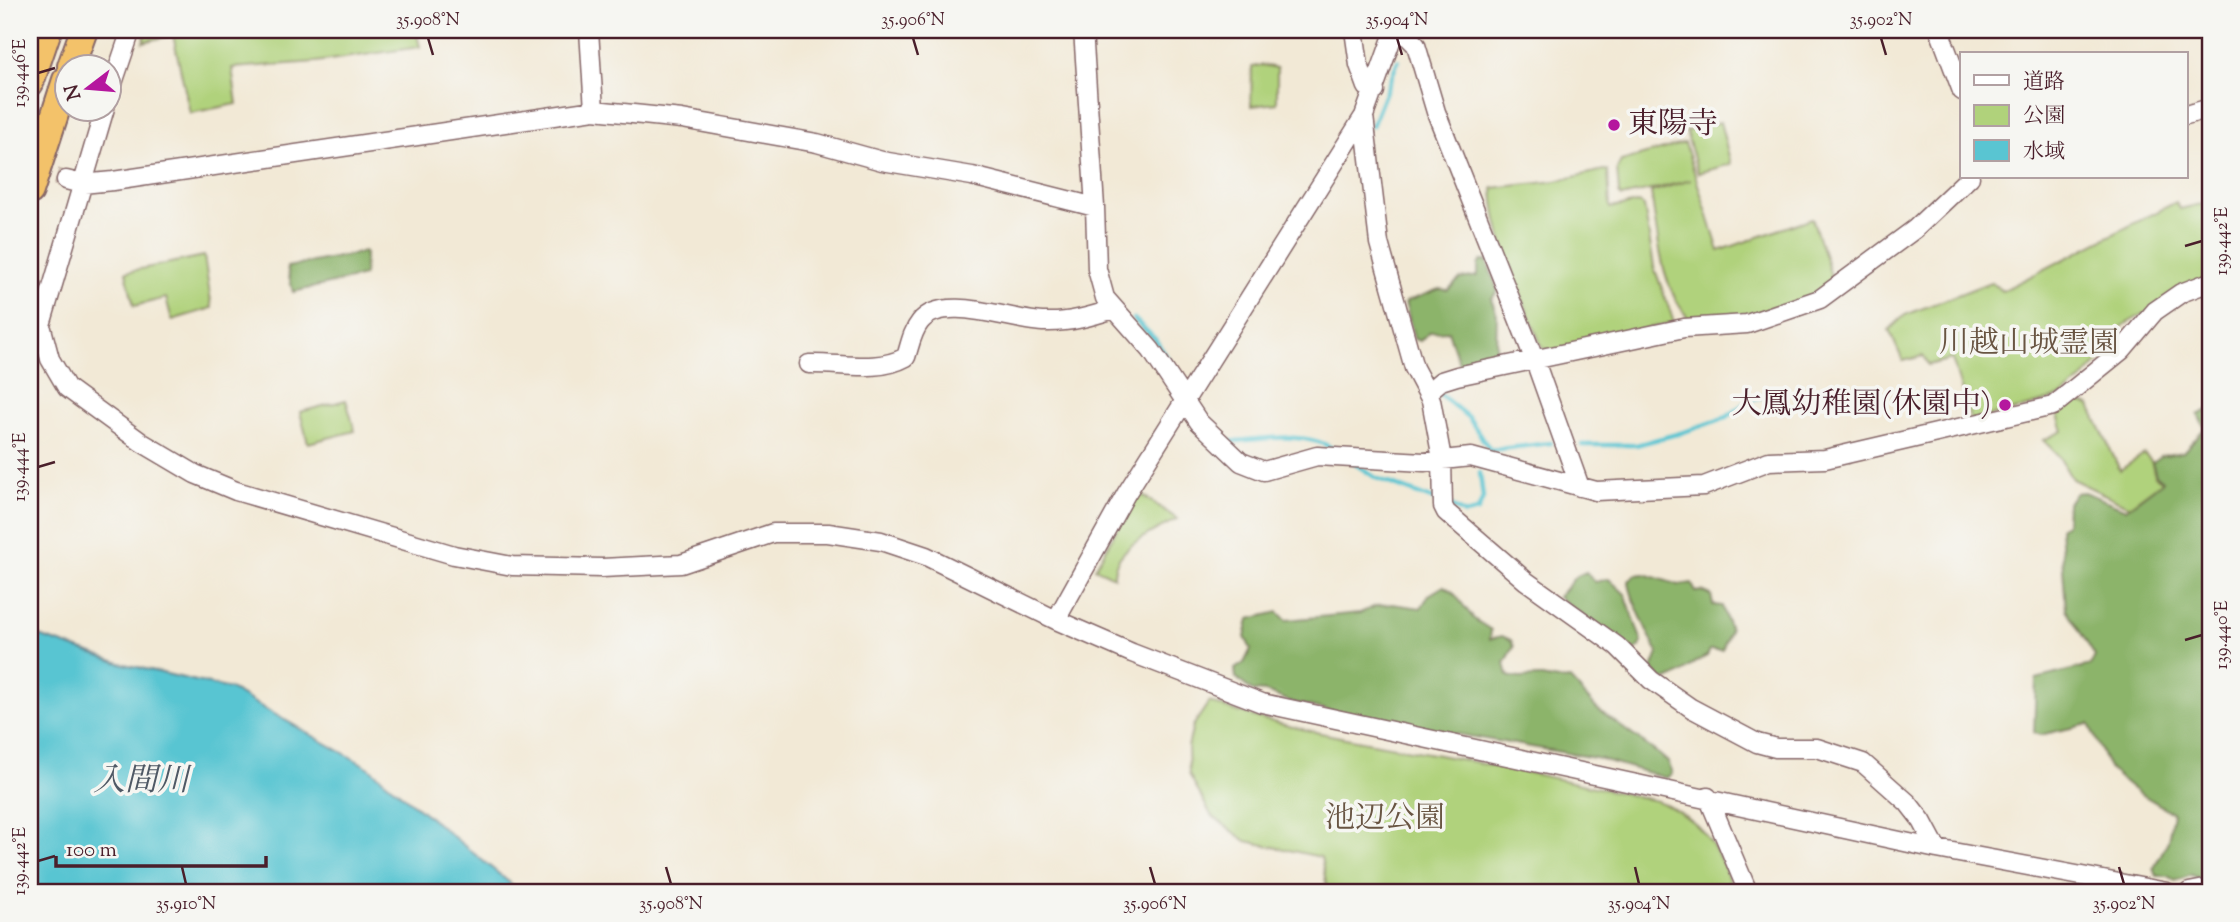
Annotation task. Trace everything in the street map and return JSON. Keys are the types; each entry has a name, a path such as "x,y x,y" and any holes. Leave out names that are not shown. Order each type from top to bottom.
{"highway":[{"path":"30,83 48,30"},
{"path":"76,52 84,30"},
{"path":"30,191 52,122"}],"street":[{"path":"122,57 131,30"},
{"path":"589,30 594,110"},
{"path":"1083,30 1096,207 1097,269 1105,298 1188,396 1199,422 1231,454 1251,468 1264,471 1317,456 1424,462 1480,458 1529,475 1619,491 1704,486 1769,461 1825,458 2053,405 2065,399 2122,350 2155,311 2181,293 2210,282"},
{"path":"1354,30 1359,65 1367,87 1375,91"},
{"path":"1939,30 1960,86"},
{"path":"1056,620 1087,562 1188,396 1364,116 1394,31 1406,36 1416,45 1436,112 1535,361 1580,486"},
{"path":"2188,114 2210,108"},
{"path":"74,182 594,110 682,119 817,143 882,161 972,176 1096,207"},
{"path":"1364,116 1379,243 1414,368 1428,393 1442,459 1443,505 1508,566 1616,646 1651,680 1691,708 1757,743 1776,748 1817,748 1863,763 1908,803 1922,821 1937,849"},
{"path":"99,122 74,182 41,325 50,359 67,388 78,398 141,442 205,478 236,491 441,551 512,566 550,568 681,564 773,533 850,535 881,541 926,556 1056,620 1197,680 1262,703 1387,732 1709,797 1937,849 2106,878 2167,892"},
{"path":"1428,393 1441,381 1457,376 1684,328 1747,324 1820,299 1915,229 1969,178"},
{"path":"809,363 859,366 899,361 906,357 922,319 941,310 976,310 1046,322 1077,319 1114,309"},
{"path":"1709,797 1748,892"},
{"path":"2189,892 2210,888"}],"green space":[{"path":"147,30 416,30 420,47 316,62 232,68 237,104 190,113 173,35 143,42"},
{"path":"1262,65 1277,68 1277,103 1251,106 1252,67"},
{"path":"1720,122 1731,164 1698,173 1686,131"},
{"path":"1685,143 1719,251 1812,218 1833,282 1801,301 1766,313 1693,323 1682,310 1667,279 1651,192 1691,180 1622,197 1619,194 1617,169 1621,161"},
{"path":"1608,171 1610,208 1639,203 1644,206 1654,267 1674,322 1551,352 1542,347 1511,269 1499,229 1493,188 1556,181"},
{"name":"川越山城霊園","path":"2176,202 2180,209 2210,202 2210,277 2122,326 2120,334 2097,364 2060,396 1971,421 1952,359 1928,365 1923,356 1903,361 1889,330 1905,315 1991,282 2002,291"},
{"path":"365,252 364,276 293,292 287,267"},
{"path":"204,256 212,308 172,320 166,298 134,306 126,272"},
{"path":"1481,261 1487,261 1498,291 1491,299 1497,314 1496,349 1509,361 1461,369 1448,331 1430,332 1420,341 1414,339 1405,302 1439,289 1448,290 1460,279 1478,276 1478,265"},
{"path":"346,400 355,431 308,443 300,412"},
{"path":"2077,401 2090,406 2120,470 2144,454 2151,461 2155,476 2163,481 2129,506 2072,479 2058,455 2043,440 2063,431 2057,412"},
{"path":"2210,409 2210,877 2200,879 2192,875 2175,881 2168,876 2157,876 2154,868 2168,841 2173,813 2133,789 2110,770 2089,724 2040,735 2034,733 2036,679 2091,665 2095,656 2066,609 2060,527 2066,524 2067,504 2075,493 2084,492 2126,509 2163,481 2156,475 2152,463 2160,456 2183,452 2205,428 2198,415"},
{"path":"1138,492 1177,519 1128,548 1120,557 1114,577 1095,568"},
{"path":"1586,572 1595,582 1609,579 1625,594 1642,642 1640,647 1632,652 1558,597 1575,577"},
{"path":"1644,574 1679,585 1692,583 1696,592 1702,591 1711,595 1713,605 1722,606 1730,630 1722,650 1710,650 1707,656 1663,681 1652,669 1658,653 1640,617 1630,588 1629,581 1635,575"},
{"path":"1444,586 1453,592 1474,619 1491,630 1490,639 1502,636 1511,640 1514,647 1505,663 1508,676 1570,679 1597,709 1669,763 1672,774 1666,778 1601,759 1410,726 1401,721 1378,722 1292,702 1266,692 1252,691 1236,678 1235,669 1244,663 1251,649 1245,637 1249,619 1278,612 1286,620 1360,613 1376,606 1392,604 1421,608 1429,595"},
{"name":"池辺公園","path":"1209,702 1306,730 1500,767 1657,801 1698,826 1715,848 1734,892 1328,892 1321,857 1246,841 1211,815 1189,774 1188,747 1193,726"}],"water":[{"name":"入間川","path":"30,633 120,663 230,689 368,767 521,892 30,892"}],"waterway":[{"path":"1372,126 1398,61"},
{"path":"1134,319 1155,339 1180,378"},
{"path":"1438,393 1469,418 1490,450 1551,443"},
{"path":"1582,445 1636,445 1727,417 1749,400 1772,394"},
{"path":"1229,442 1299,438 1325,444 1336,451"},
{"path":"1355,464 1376,478 1439,502"},
{"path":"1451,506 1465,514 1478,511 1483,498 1480,473"}],"tunnel":[{"path":"30,169 66,180"}],"place":[{"name":"東陽寺","path":"1614,125"},
{"name":"大鳳幼稚園(休園中)","path":"2005,405"}]}
